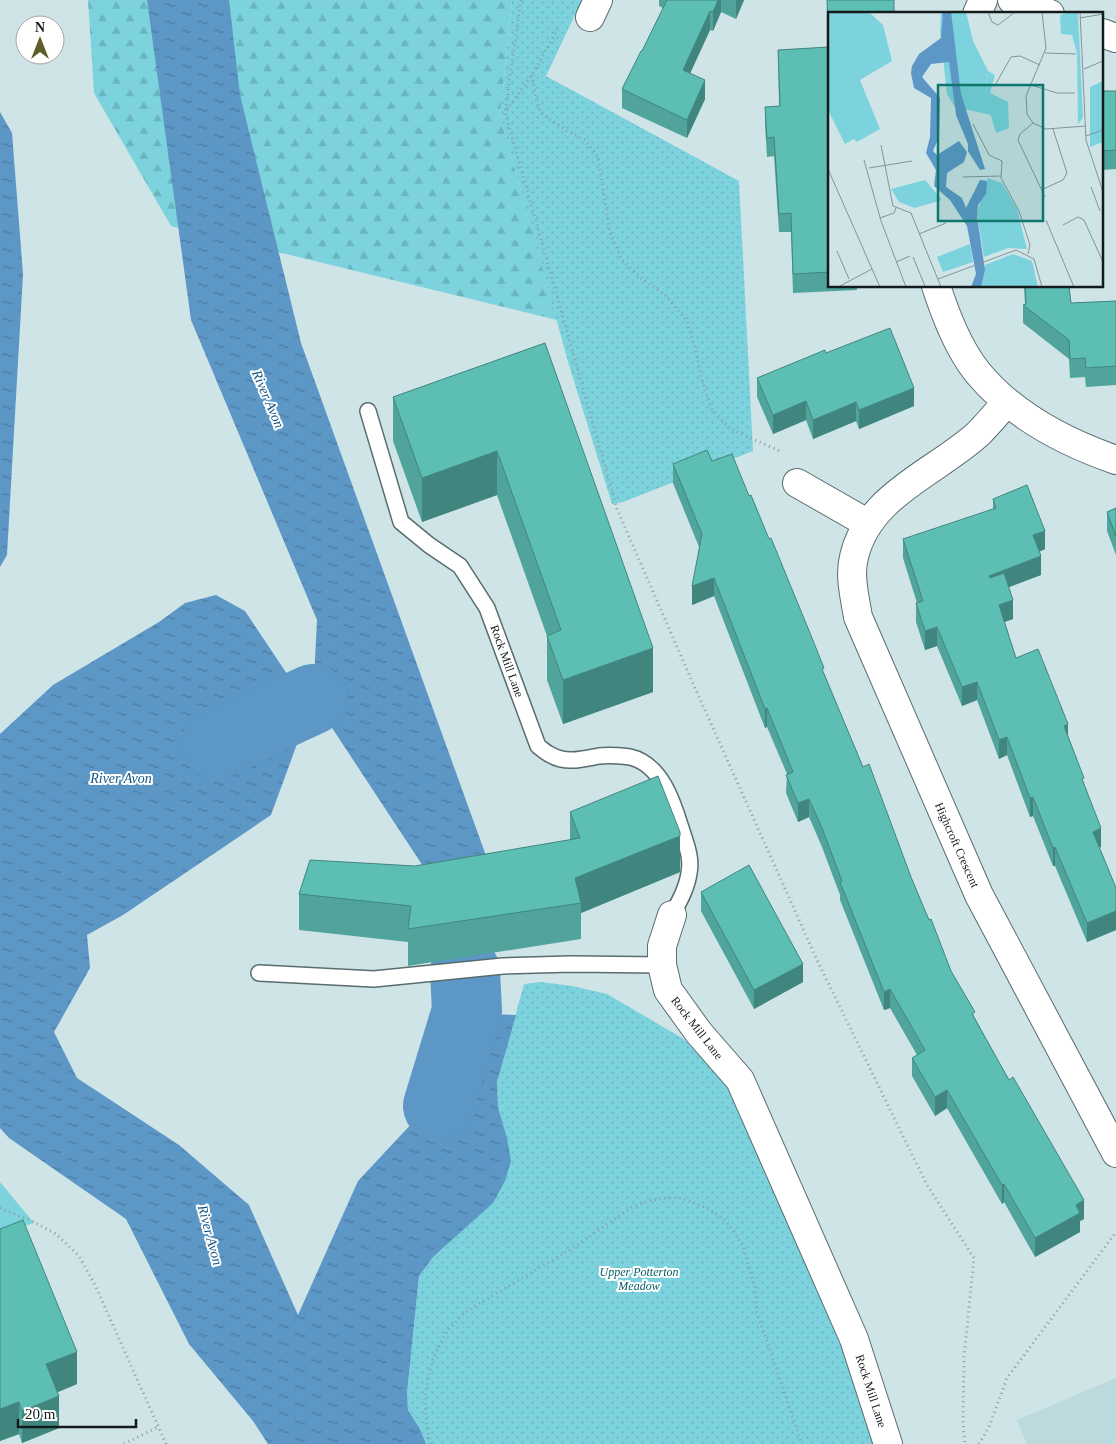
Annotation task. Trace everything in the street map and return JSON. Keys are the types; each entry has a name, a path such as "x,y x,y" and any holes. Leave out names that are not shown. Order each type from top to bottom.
{"street":[{"path":"978,12 983,0"},
{"path":"1012,0 1045,12"},
{"path":"1104,34 1116,38"},
{"path":"937,288 951,325 963,349 977,372 1006,403 1046,429 1086,450 1116,460"},
{"name":"Highcroft Crescent","path":"1006,403 978,434 886,502 867,523 853,558 853,583 858,617 979,895 1106,1109 1116,1153"},
{"path":"797,483 867,523"},
{"name":"Rock Mill Lane","path":"672,915 662,946 662,965 668,990 699,1033 740,1080 854,1339 888,1444"}],"lane":[{"name":"Rock Mill Lane","path":"368,411 401,522 429,546 460,566 487,608 538,746 551,756 564,760 601,756 631,757 648,766 660,780 673,802 690,855 689,874 684,891 672,915"},
{"path":"260,973 374,979 409,977 503,966 571,964 662,965"}],"path":[{"path":"521,0 505,112 617,509 817,960 927,1185 974,1258 964,1357 963,1423 965,1444"},
{"path":"505,112 532,75 565,15 594,9"},
{"path":"532,75 536,99 541,113 567,131 586,140 598,157 610,233 622,260 640,277 665,295 687,321 711,408 730,429 806,463 797,483"},
{"path":"430,1444 426,1421 425,1396 428,1378 439,1346 465,1312 485,1298 544,1266 632,1207 651,1200 681,1198 707,1208 724,1219 734,1231 744,1249 755,1288 757,1312 802,1444"},
{"path":"0,1208 34,1222 56,1234 79,1256 96,1285 166,1444"},
{"path":"978,1444 989,1427 1007,1378 1116,1232"},
{"path":"124,1444 158,1427"}],"shaded area":[{"path":"1116,1378 1116,1444 1027,1444 1017,1420"}],"green space":[{"path":"88,0 512,0 500,116 557,320 171,226 94,93"},
{"path":"512,0 582,0 546,76 739,181 753,451 623,502 612,504 569,365 500,116"},
{"name":"Upper Potterton Meadow","path":"541,982 572,986 607,994 682,1038 713,1062 736,1088 838,1320 877,1444 426,1444 420,1429 408,1410 407,1393 419,1276 434,1256 498,1108 497,1082 524,984"},
{"path":"0,1182 34,1223 0,1233"}],"water":[{"path":"147,0 229,0 240,95 301,343 498,889 444,898 313,699 317,620 191,320"},
{"path":"0,112 12,133 23,274 7,555 0,567"},
{"name":"River Avon","path":"216,595 245,611 289,677 308,714 271,815 123,915 87,935 90,968 54,1032 77,1078 179,1145 249,1205 298,1315 358,1181 415,1120 441,1033 442,1013 516,1015 497,1082 498,1108 507,1138 511,1161 505,1181 493,1203 434,1256 419,1276 407,1393 408,1410 420,1429 426,1444 268,1444 253,1421 189,1344 126,1219 9,1138 0,1128 0,734 53,685 159,622 185,603"}],"building":[{"path":"667,0 718,0 713,12 710,11 683,70 705,80 687,120 622,89"},
{"path":"827,0 894,0 894,12 828,12 828,24"},
{"path":"828,47 828,272 793,274 791,213 779,214 774,137 767,138 765,107 780,106 778,50"},
{"path":"1104,91 1116,91 1116,150 1104,151"},
{"path":"1025,288 1069,288 1071,303 1116,301 1116,366 1086,368 1085,358 1070,359 1069,340 1023,305 1026,304"},
{"path":"890,328 914,388 859,410 856,402 813,420 806,401 773,415 757,378 825,350 826,353"},
{"path":"545,343 653,648 563,680 547,636 561,630 497,451 422,478 393,397"},
{"path":"707,450 712,461 732,454 749,496 751,495 769,539 771,538 824,668 822,669 863,767 869,764 911,877 929,920 931,919 951,971 975,1012 972,1014 1009,1080 1013,1077 1084,1200 1076,1205 1080,1213 1035,1238 947,1090 935,1097 912,1058 925,1050 890,989 884,992 840,882 842,881 822,828 809,799 798,803 786,775 793,772 767,708 765,709 714,578 692,586 702,534 673,464"},
{"path":"1027,485 1045,531 1033,535 1041,556 989,576 990,578 1004,573 1013,600 999,605 1016,658 1038,649 1068,724 1064,726 1101,828 1093,832 1116,888 1116,911 1087,923 1055,847 1053,848 1033,797 1030,798 1007,737 999,740 977,682 962,687 937,627 925,631 916,603 923,601 903,539 996,508 993,499"},
{"path":"1116,508 1116,536 1107,512"},
{"path":"658,776 680,836 575,878 581,903 408,929 411,906 299,894 310,860 415,866 580,838 570,812"},
{"path":"749,865 803,964 754,990 701,892"},
{"path":"23,1220 77,1352 46,1364 59,1396 22,1411 19,1402 0,1409 0,1229"}],"waterway":[{"path":"216,744 313,699"},
{"name":"River Avon","path":"438,1106 467,1011 465,971"}]}
